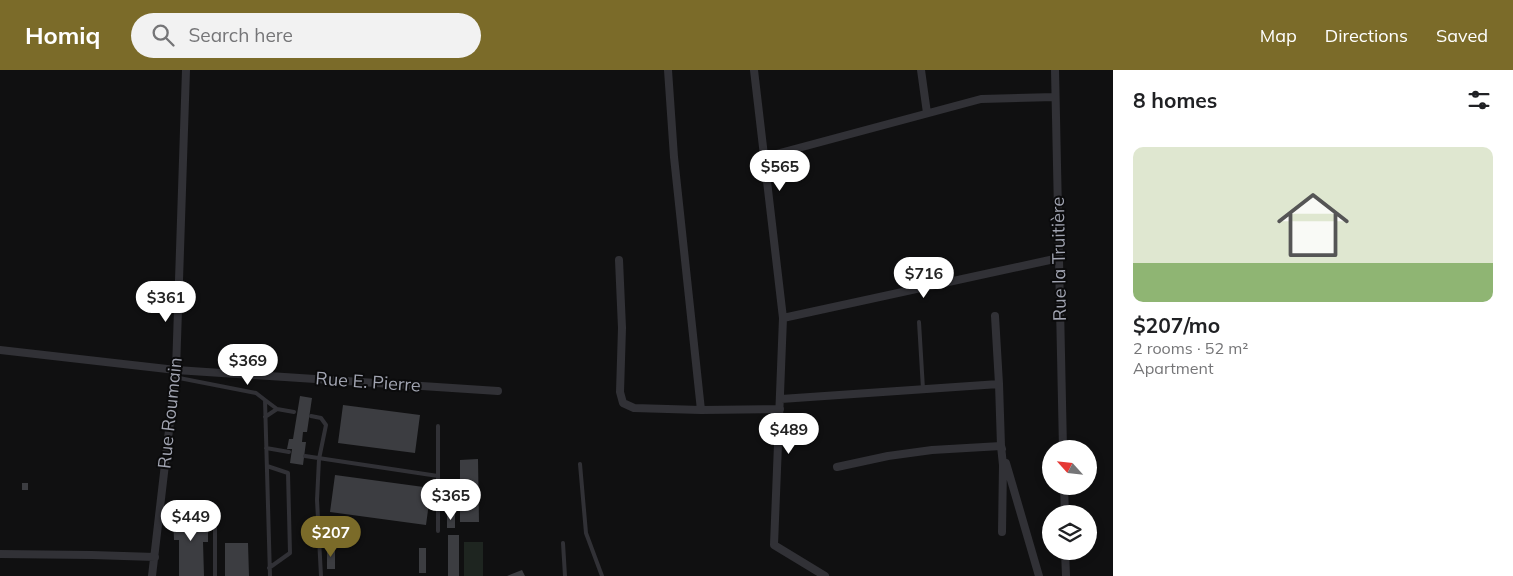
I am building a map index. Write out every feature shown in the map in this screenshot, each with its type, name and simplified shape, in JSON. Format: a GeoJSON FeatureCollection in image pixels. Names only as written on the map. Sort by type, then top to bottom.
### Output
{"type":"FeatureCollection","features":[{"type":"Feature","properties":{"kind":"street"},"geometry":{"type":"LineString","coordinates":[[668,70],[674,157],[701,410]]}},
{"type":"Feature","properties":{"kind":"street"},"geometry":{"type":"LineString","coordinates":[[754,70],[783,318],[774,545],[825,576]]}},
{"type":"Feature","properties":{"kind":"street"},"geometry":{"type":"LineString","coordinates":[[921,70],[927,113]]}},
{"type":"Feature","properties":{"kind":"street","name":"Rue la Truitière"},"geometry":{"type":"LineString","coordinates":[[1054,70],[1063,440]]}},
{"type":"Feature","properties":{"kind":"street","name":"Rue Roumain"},"geometry":{"type":"LineString","coordinates":[[152,576],[175,374],[184,71]]}},
{"type":"Feature","properties":{"kind":"street"},"geometry":{"type":"LineString","coordinates":[[765,157],[981,99],[1055,97]]}},
{"type":"Feature","properties":{"kind":"street"},"geometry":{"type":"LineString","coordinates":[[783,318],[1059,258]]}},
{"type":"Feature","properties":{"kind":"street"},"geometry":{"type":"LineString","coordinates":[[620,260],[622,328],[621,398],[623,403],[634,408],[701,410],[780,409]]}},
{"type":"Feature","properties":{"kind":"street"},"geometry":{"type":"LineString","coordinates":[[995,316],[1003,465],[1002,532]]}},
{"type":"Feature","properties":{"kind":"street","name":"Rue E. Pierre"},"geometry":{"type":"LineString","coordinates":[[0,350],[175,374],[498,391]]}},
{"type":"Feature","properties":{"kind":"street"},"geometry":{"type":"LineString","coordinates":[[780,399],[999,384]]}},
{"type":"Feature","properties":{"kind":"street"},"geometry":{"type":"LineString","coordinates":[[837,467],[888,456],[932,450],[1001,446]]}},
{"type":"Feature","properties":{"kind":"street"},"geometry":{"type":"LineString","coordinates":[[1001,446],[1039,576]]}},
{"type":"Feature","properties":{"kind":"street"},"geometry":{"type":"LineString","coordinates":[[0,554],[155,557]]}},
{"type":"Feature","properties":{"kind":"street"},"geometry":{"type":"LineString","coordinates":[[1065,560],[1066,576]]}},
{"type":"Feature","properties":{"kind":"lane"},"geometry":{"type":"LineString","coordinates":[[919,322],[923,389]]}},
{"type":"Feature","properties":{"kind":"lane"},"geometry":{"type":"LineString","coordinates":[[175,374],[256,393],[276,409],[294,412]]}},
{"type":"Feature","properties":{"kind":"lane"},"geometry":{"type":"LineString","coordinates":[[265,400],[270,576]]}},
{"type":"Feature","properties":{"kind":"lane"},"geometry":{"type":"LineString","coordinates":[[265,417],[276,409]]}},
{"type":"Feature","properties":{"kind":"lane"},"geometry":{"type":"LineString","coordinates":[[311,416],[320,418],[326,425],[319,459],[317,500],[321,576]]}},
{"type":"Feature","properties":{"kind":"lane"},"geometry":{"type":"LineString","coordinates":[[438,426],[438,531]]}},
{"type":"Feature","properties":{"kind":"lane"},"geometry":{"type":"LineString","coordinates":[[266,448],[289,452]]}},
{"type":"Feature","properties":{"kind":"lane"},"geometry":{"type":"LineString","coordinates":[[306,456],[438,476]]}},
{"type":"Feature","properties":{"kind":"lane"},"geometry":{"type":"LineString","coordinates":[[580,464],[586,533],[602,576]]}},
{"type":"Feature","properties":{"kind":"lane"},"geometry":{"type":"LineString","coordinates":[[267,466],[288,473],[290,553],[269,568]]}},
{"type":"Feature","properties":{"kind":"lane"},"geometry":{"type":"LineString","coordinates":[[160,509],[214,508],[215,576]]}},
{"type":"Feature","properties":{"kind":"lane"},"geometry":{"type":"LineString","coordinates":[[564,542],[565,576]]}},
{"type":"Feature","properties":{"kind":"shaded area"},"geometry":{"type":"Polygon","coordinates":[[[464,542],[483,542],[483,576],[464,576],[464,542]]]}},
{"type":"Feature","properties":{"kind":"building"},"geometry":{"type":"Polygon","coordinates":[[[300,396],[312,398],[307,432],[303,432],[302,442],[306,442],[303,465],[290,463],[292,449],[287,449],[289,439],[293,439],[300,396]]]}},
{"type":"Feature","properties":{"kind":"building"},"geometry":{"type":"Polygon","coordinates":[[[343,405],[420,415],[415,453],[338,443],[343,405]]]}},
{"type":"Feature","properties":{"kind":"building"},"geometry":{"type":"Polygon","coordinates":[[[478,459],[479,522],[460,522],[460,460],[478,459]]]}},
{"type":"Feature","properties":{"kind":"building"},"geometry":{"type":"Polygon","coordinates":[[[335,475],[431,488],[426,525],[330,512],[335,475]]]}},
{"type":"Feature","properties":{"kind":"building"},"geometry":{"type":"Polygon","coordinates":[[[22,483],[28,483],[28,490],[22,490],[22,483]]]}},
{"type":"Feature","properties":{"kind":"building"},"geometry":{"type":"Polygon","coordinates":[[[208,513],[208,542],[203,542],[204,576],[179,576],[179,540],[174,540],[173,514],[208,513]]]}},
{"type":"Feature","properties":{"kind":"building"},"geometry":{"type":"Polygon","coordinates":[[[447,514],[455,514],[455,528],[447,528],[447,514]]]}},
{"type":"Feature","properties":{"kind":"building"},"geometry":{"type":"Polygon","coordinates":[[[448,535],[459,535],[459,576],[448,576],[448,535]]]}},
{"type":"Feature","properties":{"kind":"building"},"geometry":{"type":"Polygon","coordinates":[[[225,543],[248,543],[249,576],[225,576],[225,543]]]}},
{"type":"Feature","properties":{"kind":"building"},"geometry":{"type":"Polygon","coordinates":[[[327,546],[335,546],[335,569],[327,569],[327,546]]]}},
{"type":"Feature","properties":{"kind":"building"},"geometry":{"type":"Polygon","coordinates":[[[419,548],[426,548],[426,573],[419,573],[419,548]]]}},
{"type":"Feature","properties":{"kind":"building"},"geometry":{"type":"Polygon","coordinates":[[[522,570],[525,576],[507,576],[522,570]]]}}]}
